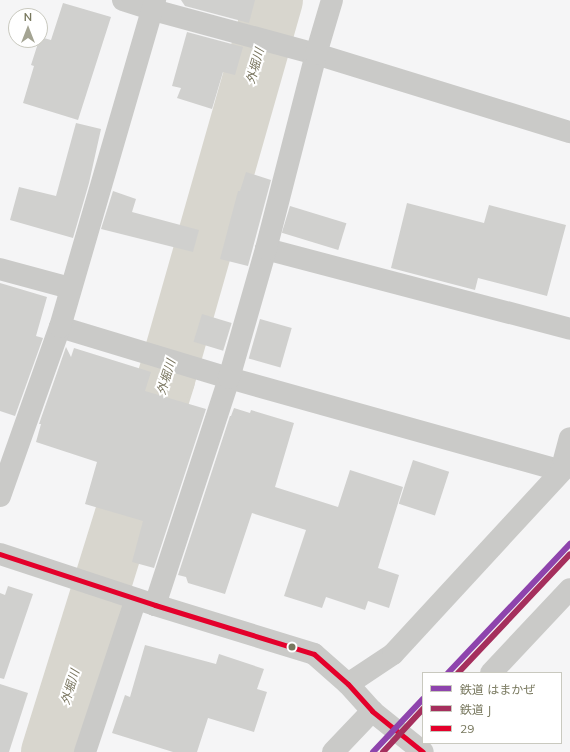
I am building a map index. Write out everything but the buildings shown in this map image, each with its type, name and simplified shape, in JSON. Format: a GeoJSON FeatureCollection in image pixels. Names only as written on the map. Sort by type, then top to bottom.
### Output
{"type":"FeatureCollection","features":[{"type":"Feature","properties":{"kind":"street"},"geometry":{"type":"LineString","coordinates":[[123,0],[154,5],[244,35],[316,54],[570,132]]}},
{"type":"Feature","properties":{"kind":"street"},"geometry":{"type":"LineString","coordinates":[[85,752],[146,602],[229,378],[266,249],[316,54],[332,0]]}},
{"type":"Feature","properties":{"kind":"street"},"geometry":{"type":"LineString","coordinates":[[0,496],[60,327],[70,288],[154,5]]}},
{"type":"Feature","properties":{"kind":"street"},"geometry":{"type":"LineString","coordinates":[[266,249],[570,329]]}},
{"type":"Feature","properties":{"kind":"street"},"geometry":{"type":"LineString","coordinates":[[0,269],[70,288]]}},
{"type":"Feature","properties":{"kind":"street"},"geometry":{"type":"LineString","coordinates":[[60,327],[147,352],[229,378],[565,467]]}},
{"type":"Feature","properties":{"kind":"street"},"geometry":{"type":"LineString","coordinates":[[348,684],[393,654],[565,467],[570,438]]}},
{"type":"Feature","properties":{"kind":"street"},"geometry":{"type":"LineString","coordinates":[[0,554],[146,602],[314,654],[348,684],[372,711],[421,749]]}},
{"type":"Feature","properties":{"kind":"street"},"geometry":{"type":"LineString","coordinates":[[492,672],[570,589]]}},
{"type":"Feature","properties":{"kind":"street"},"geometry":{"type":"LineString","coordinates":[[333,752],[372,711]]}},
{"type":"Feature","properties":{"kind":"waterway","name":"外堀川"},"geometry":{"type":"LineString","coordinates":[[50,752],[166,379],[274,0]]}},
{"type":"Feature","properties":{"kind":"rail line","name":"はまかぜ"},"geometry":{"type":"LineString","coordinates":[[449,672],[570,544]]}},
{"type":"Feature","properties":{"kind":"rail line","name":"J"},"geometry":{"type":"LineString","coordinates":[[459,672],[570,554]]}},
{"type":"Feature","properties":{"kind":"rail line","name":"はまかぜ"},"geometry":{"type":"LineString","coordinates":[[373,752],[422,700]]}},
{"type":"Feature","properties":{"kind":"rail line","name":"J"},"geometry":{"type":"LineString","coordinates":[[383,752],[422,710]]}},
{"type":"Feature","properties":{"kind":"transit line","name":"29"},"geometry":{"type":"LineString","coordinates":[[0,554],[155,605],[314,654],[348,684],[372,711],[423,752]]}}]}
